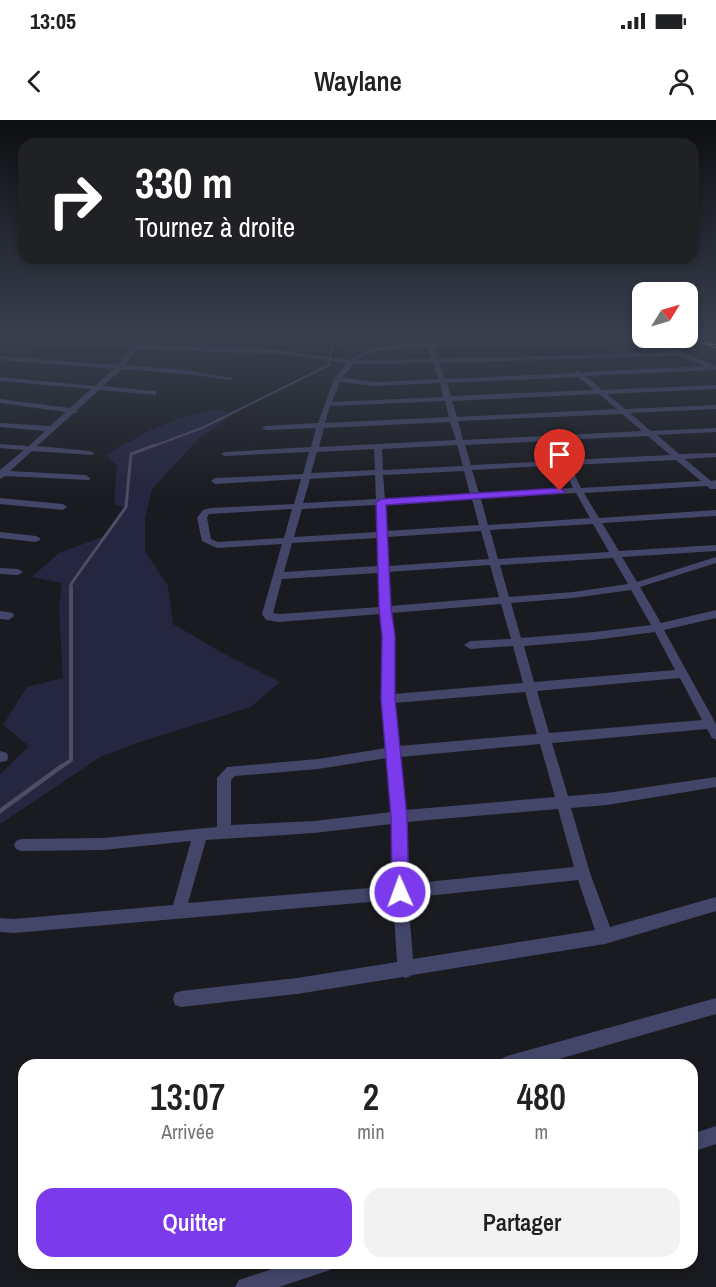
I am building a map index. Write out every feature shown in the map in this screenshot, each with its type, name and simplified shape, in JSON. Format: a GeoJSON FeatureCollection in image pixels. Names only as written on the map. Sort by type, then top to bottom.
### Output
{"type":"FeatureCollection","features":[{"type":"Feature","properties":{"kind":"street"},"geometry":{"type":"LineString","coordinates":[[1,474],[96,389]]}},
{"type":"Feature","properties":{"kind":"street"},"geometry":{"type":"LineString","coordinates":[[113,389],[153,393]]}},
{"type":"Feature","properties":{"kind":"street"},"geometry":{"type":"LineString","coordinates":[[333,389],[319,427],[267,614],[270,617],[573,595],[634,586],[716,560]]}},
{"type":"Feature","properties":{"kind":"street"},"geometry":{"type":"LineString","coordinates":[[445,389],[583,873],[605,936]]}},
{"type":"Feature","properties":{"kind":"street"},"geometry":{"type":"LineString","coordinates":[[596,389],[714,485]]}},
{"type":"Feature","properties":{"kind":"street"},"geometry":{"type":"LineString","coordinates":[[327,404],[666,389]]}},
{"type":"Feature","properties":{"kind":"street"},"geometry":{"type":"LineString","coordinates":[[676,389],[716,414]]}},
{"type":"Feature","properties":{"kind":"street"},"geometry":{"type":"LineString","coordinates":[[0,401],[74,411]]}},
{"type":"Feature","properties":{"kind":"street"},"geometry":{"type":"LineString","coordinates":[[266,428],[716,407]]}},
{"type":"Feature","properties":{"kind":"street"},"geometry":{"type":"LineString","coordinates":[[0,426],[52,429]]}},
{"type":"Feature","properties":{"kind":"street"},"geometry":{"type":"LineString","coordinates":[[225,454],[716,430]]}},
{"type":"Feature","properties":{"kind":"street"},"geometry":{"type":"LineString","coordinates":[[224,832],[224,778],[232,771],[318,764],[394,752],[713,730],[578,490],[552,438]]}},
{"type":"Feature","properties":{"kind":"street"},"geometry":{"type":"LineString","coordinates":[[0,446],[90,453]]}},
{"type":"Feature","properties":{"kind":"street"},"geometry":{"type":"LineString","coordinates":[[378,447],[388,636],[388,699],[399,817],[400,892],[406,970]]}},
{"type":"Feature","properties":{"kind":"street"},"geometry":{"type":"LineString","coordinates":[[215,481],[716,455]]}},
{"type":"Feature","properties":{"kind":"street"},"geometry":{"type":"LineString","coordinates":[[1,474],[86,478]]}},
{"type":"Feature","properties":{"kind":"street"},"geometry":{"type":"LineString","coordinates":[[714,485],[578,490],[211,511],[206,512],[202,518],[207,541],[211,544],[716,513]]}},
{"type":"Feature","properties":{"kind":"street"},"geometry":{"type":"LineString","coordinates":[[0,501],[63,507]]}},
{"type":"Feature","properties":{"kind":"street"},"geometry":{"type":"LineString","coordinates":[[0,535],[36,539]]}},
{"type":"Feature","properties":{"kind":"street"},"geometry":{"type":"LineString","coordinates":[[278,576],[716,548]]}},
{"type":"Feature","properties":{"kind":"street"},"geometry":{"type":"LineString","coordinates":[[0,571],[18,572]]}},
{"type":"Feature","properties":{"kind":"street"},"geometry":{"type":"LineString","coordinates":[[470,645],[657,628],[716,614]]}},
{"type":"Feature","properties":{"kind":"street"},"geometry":{"type":"LineString","coordinates":[[388,699],[683,674]]}},
{"type":"Feature","properties":{"kind":"street"},"geometry":{"type":"LineString","coordinates":[[21,845],[103,844],[224,832],[304,828],[399,817],[608,799],[716,782]]}},
{"type":"Feature","properties":{"kind":"street"},"geometry":{"type":"LineString","coordinates":[[178,912],[200,835]]}},
{"type":"Feature","properties":{"kind":"street"},"geometry":{"type":"LineString","coordinates":[[0,925],[14,926],[178,912],[583,873]]}},
{"type":"Feature","properties":{"kind":"street"},"geometry":{"type":"LineString","coordinates":[[181,999],[297,986],[406,970],[605,936],[716,904]]}},
{"type":"Feature","properties":{"kind":"street"},"geometry":{"type":"LineString","coordinates":[[528,1059],[716,1005]]}},
{"type":"Feature","properties":{"kind":"street"},"geometry":{"type":"LineString","coordinates":[[698,1141],[716,1135]]}},
{"type":"Feature","properties":{"kind":"street"},"geometry":{"type":"LineString","coordinates":[[246,1287],[304,1269]]}},
{"type":"Feature","properties":{"kind":"shaded area"},"geometry":{"type":"Polygon","coordinates":[[[218,409],[233,415],[200,437],[152,489],[145,518],[145,551],[168,586],[173,624],[280,682],[251,707],[100,757],[0,824],[0,774],[29,746],[3,725],[27,687],[63,678],[59,607],[62,583],[32,577],[59,553],[102,537],[126,508],[114,504],[117,466],[106,455],[160,426],[187,416],[218,409]]]}},
{"type":"Feature","properties":{"kind":"waterway"},"geometry":{"type":"LineString","coordinates":[[151,447],[202,428],[280,389]]}},
{"type":"Feature","properties":{"kind":"waterway"},"geometry":{"type":"LineString","coordinates":[[60,768],[71,760],[71,584],[126,507],[131,454],[155,445]]}},
{"type":"Feature","properties":{"kind":"waterway"},"geometry":{"type":"LineString","coordinates":[[0,811],[62,766]]}},
{"type":"Feature","properties":{"kind":"route"},"geometry":{"type":"LineString","coordinates":[[400,892],[399,817],[388,699],[389,662],[381,502],[560,491]]}}]}
